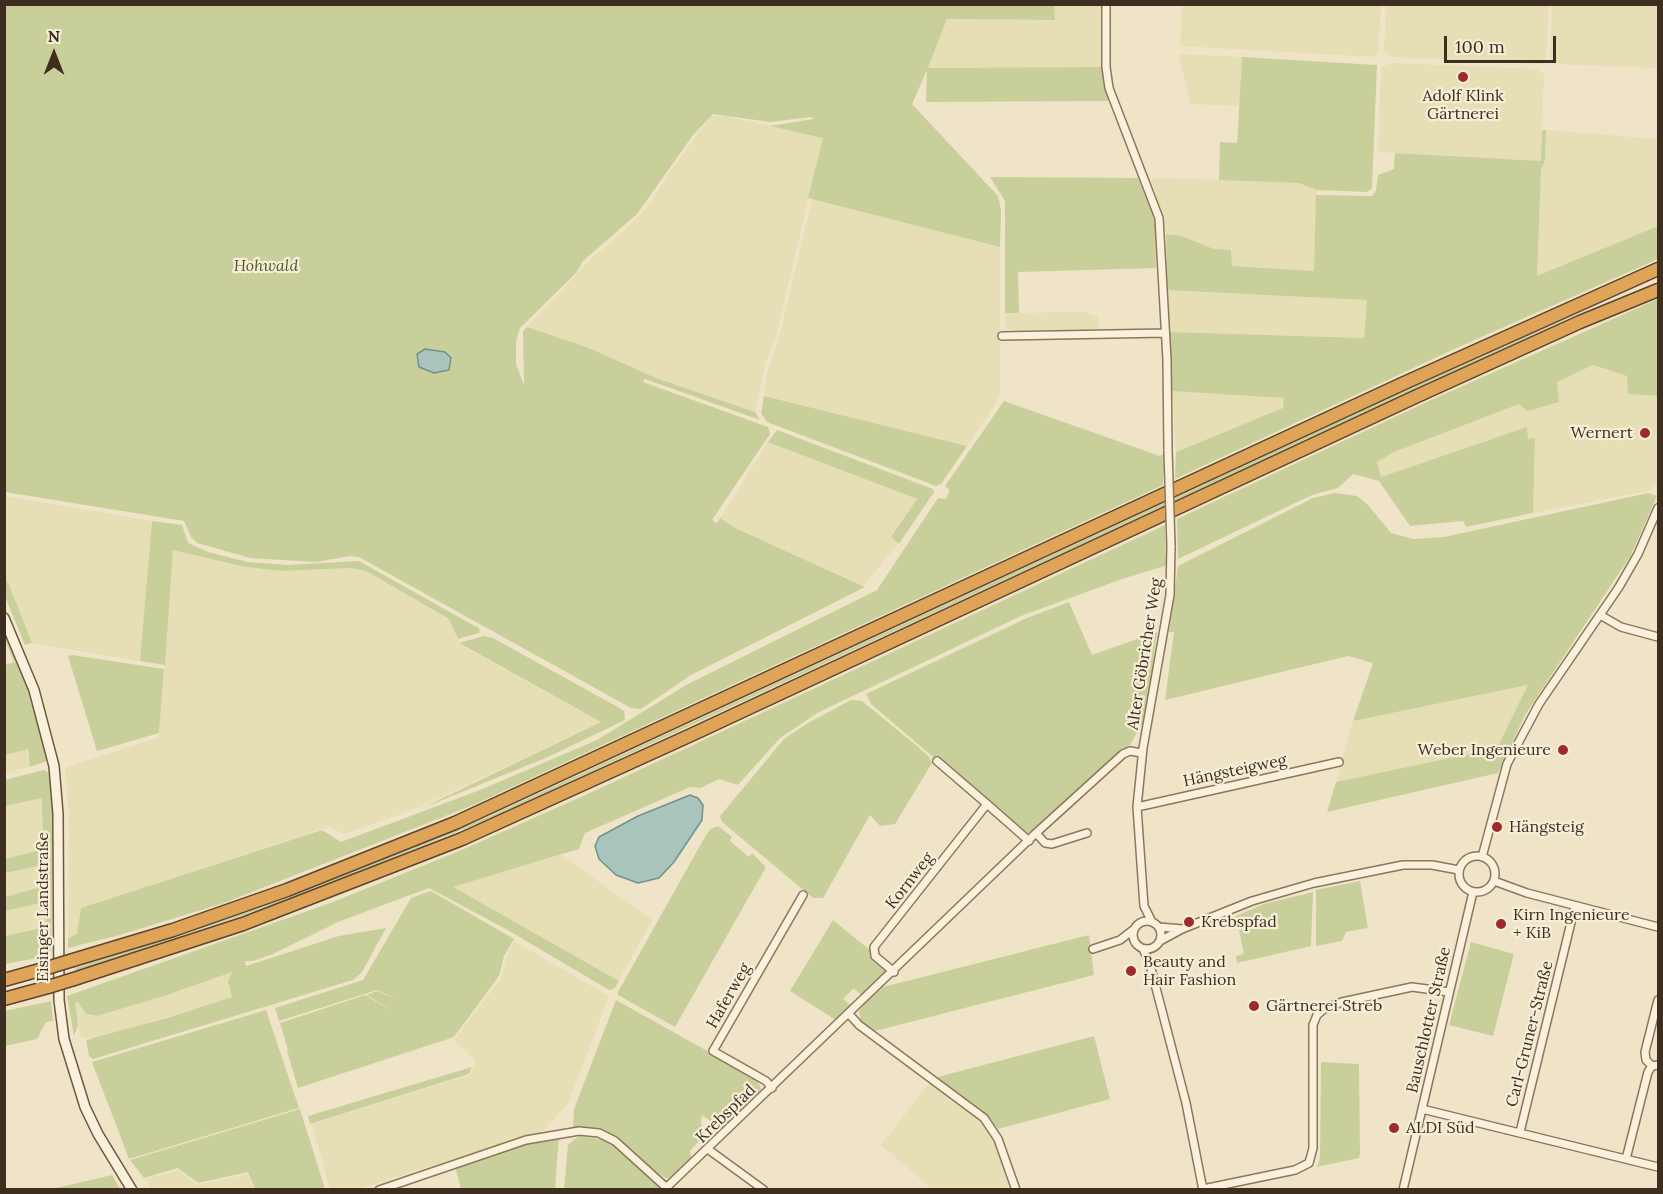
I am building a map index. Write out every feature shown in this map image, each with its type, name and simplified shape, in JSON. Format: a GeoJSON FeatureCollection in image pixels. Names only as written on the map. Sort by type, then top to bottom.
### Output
{"type":"FeatureCollection","features":[{"type":"Feature","properties":{"kind":"highway"},"geometry":{"type":"LineString","coordinates":[[4,980],[73,960],[287,890],[465,819],[1423,375],[1659,269]]}},
{"type":"Feature","properties":{"kind":"highway"},"geometry":{"type":"LineString","coordinates":[[4,999],[74,980],[276,912],[472,835],[1426,392],[1659,290]]}},
{"type":"Feature","properties":{"kind":"main road","name":"Eisinger Landstraße"},"geometry":{"type":"LineString","coordinates":[[4,618],[34,690],[54,766],[59,838],[58,1000],[64,1039],[72,1071],[88,1113],[132,1190]]}},
{"type":"Feature","properties":{"kind":"street","name":"Alter Göbricher Weg"},"geometry":{"type":"LineString","coordinates":[[1106,4],[1106,67],[1109,88],[1159,218],[1171,546],[1170,595],[1142,753],[1137,807],[1144,906],[1152,922]]}},
{"type":"Feature","properties":{"kind":"street"},"geometry":{"type":"LineString","coordinates":[[1002,336],[1164,333]]}},
{"type":"Feature","properties":{"kind":"street"},"geometry":{"type":"LineString","coordinates":[[1482,856],[1507,764],[1539,705],[1638,554],[1659,508]]}},
{"type":"Feature","properties":{"kind":"street"},"geometry":{"type":"LineString","coordinates":[[1600,615],[1620,627],[1659,637]]}},
{"type":"Feature","properties":{"kind":"street","name":"Krebspfad"},"geometry":{"type":"LineString","coordinates":[[668,1188],[850,1015],[1036,833],[1123,754],[1130,751],[1142,753]]}},
{"type":"Feature","properties":{"kind":"street"},"geometry":{"type":"LineString","coordinates":[[937,761],[1029,841]]}},
{"type":"Feature","properties":{"kind":"street","name":"Hängsteigweg"},"geometry":{"type":"LineString","coordinates":[[1137,807],[1339,762]]}},
{"type":"Feature","properties":{"kind":"street","name":"Kornweg"},"geometry":{"type":"LineString","coordinates":[[894,972],[875,956],[874,947],[987,804]]}},
{"type":"Feature","properties":{"kind":"street"},"geometry":{"type":"LineString","coordinates":[[1036,833],[1045,843],[1052,844],[1087,833]]}},
{"type":"Feature","properties":{"kind":"street"},"geometry":{"type":"LineString","coordinates":[[1482,856],[1493,866],[1494,881],[1485,891],[1473,892],[1462,884],[1459,870],[1467,859],[1482,856]]}},
{"type":"Feature","properties":{"kind":"street"},"geometry":{"type":"LineString","coordinates":[[1143,949],[1152,948],[1182,929],[1252,901],[1314,883],[1403,865],[1432,865],[1459,870]]}},
{"type":"Feature","properties":{"kind":"street"},"geometry":{"type":"LineString","coordinates":[[1494,881],[1575,906],[1659,927]]}},
{"type":"Feature","properties":{"kind":"street","name":"Bauschlotter Straße"},"geometry":{"type":"LineString","coordinates":[[1403,1190],[1473,892]]}},
{"type":"Feature","properties":{"kind":"street","name":"Haferweg"},"geometry":{"type":"LineString","coordinates":[[772,1088],[766,1081],[713,1051],[803,895]]}},
{"type":"Feature","properties":{"kind":"street","name":"Alter Göbricher Weg"},"geometry":{"type":"LineString","coordinates":[[1137,926],[1144,906]]}},
{"type":"Feature","properties":{"kind":"street","name":"Carl-Gruner-Straße"},"geometry":{"type":"LineString","coordinates":[[1520,1132],[1575,906]]}},
{"type":"Feature","properties":{"kind":"street"},"geometry":{"type":"LineString","coordinates":[[1093,949],[1120,940],[1137,926],[1152,922],[1159,927],[1182,929]]}},
{"type":"Feature","properties":{"kind":"street"},"geometry":{"type":"LineString","coordinates":[[1135,942],[1137,926]]}},
{"type":"Feature","properties":{"kind":"street"},"geometry":{"type":"LineString","coordinates":[[1159,927],[1160,941]]}},
{"type":"Feature","properties":{"kind":"street"},"geometry":{"type":"LineString","coordinates":[[1120,940],[1135,942],[1143,949],[1149,961],[1185,1102],[1203,1189],[1295,1170],[1309,1162],[1313,1148],[1313,1025],[1317,1015],[1324,1009],[1342,1002],[1412,987],[1449,992]]}},
{"type":"Feature","properties":{"kind":"street"},"geometry":{"type":"LineString","coordinates":[[1149,961],[1152,948]]}},
{"type":"Feature","properties":{"kind":"street"},"geometry":{"type":"LineString","coordinates":[[1626,1159],[1648,1072],[1655,1066],[1646,1060],[1645,1052],[1659,1000]]}},
{"type":"Feature","properties":{"kind":"street"},"geometry":{"type":"LineString","coordinates":[[850,1015],[868,1032],[984,1118],[998,1139],[1016,1190]]}},
{"type":"Feature","properties":{"kind":"street"},"geometry":{"type":"LineString","coordinates":[[1422,1108],[1659,1167]]}},
{"type":"Feature","properties":{"kind":"street"},"geometry":{"type":"LineString","coordinates":[[379,1190],[526,1140],[579,1131],[599,1133],[615,1141],[668,1188]]}},
{"type":"Feature","properties":{"kind":"street"},"geometry":{"type":"LineString","coordinates":[[709,1150],[764,1190]]}},
{"type":"Feature","properties":{"kind":"shaded area"},"geometry":{"type":"Polygon","coordinates":[[[1054,5],[1106,5],[1106,67],[928,68],[947,19],[1055,20],[1054,5]]]}},
{"type":"Feature","properties":{"kind":"shaded area"},"geometry":{"type":"Polygon","coordinates":[[[1182,5],[1381,5],[1378,52],[1373,57],[1180,46],[1182,5]]]}},
{"type":"Feature","properties":{"kind":"shaded area"},"geometry":{"type":"Polygon","coordinates":[[[1386,5],[1549,5],[1546,58],[1541,64],[1391,57],[1384,53],[1386,5]]]}},
{"type":"Feature","properties":{"kind":"shaded area"},"geometry":{"type":"Polygon","coordinates":[[[1552,5],[1658,5],[1658,68],[1553,64],[1550,60],[1552,5]]]}},
{"type":"Feature","properties":{"kind":"shaded area"},"geometry":{"type":"Polygon","coordinates":[[[1179,54],[1242,57],[1239,106],[1191,104],[1179,54]]]}},
{"type":"Feature","properties":{"kind":"shaded area"},"geometry":{"type":"Polygon","coordinates":[[[1392,63],[1535,69],[1544,74],[1541,161],[1378,152],[1381,67],[1392,63]]]}},
{"type":"Feature","properties":{"kind":"shaded area"},"geometry":{"type":"Polygon","coordinates":[[[720,115],[823,137],[776,338],[766,361],[755,412],[656,378],[589,348],[527,327],[592,258],[625,230],[653,200],[666,177],[711,116],[720,115]]]}},
{"type":"Feature","properties":{"kind":"shaded area"},"geometry":{"type":"Polygon","coordinates":[[[1546,130],[1658,139],[1658,226],[1537,277],[1541,170],[1545,160],[1546,130]]]}},
{"type":"Feature","properties":{"kind":"shaded area"},"geometry":{"type":"Polygon","coordinates":[[[1151,178],[1270,181],[1299,183],[1317,188],[1314,271],[1232,266],[1231,250],[1214,249],[1182,236],[1166,234],[1151,178]]]}},
{"type":"Feature","properties":{"kind":"shaded area"},"geometry":{"type":"Polygon","coordinates":[[[812,199],[1000,247],[1000,392],[996,403],[967,446],[764,396],[766,376],[778,341],[812,199]]]}},
{"type":"Feature","properties":{"kind":"shaded area"},"geometry":{"type":"Polygon","coordinates":[[[1167,290],[1367,299],[1364,338],[1170,332],[1167,290]]]}},
{"type":"Feature","properties":{"kind":"shaded area"},"geometry":{"type":"Polygon","coordinates":[[[1084,312],[1098,317],[1099,332],[1030,333],[1006,329],[1005,313],[1084,312]]]}},
{"type":"Feature","properties":{"kind":"shaded area"},"geometry":{"type":"Polygon","coordinates":[[[1593,365],[1628,376],[1628,394],[1658,396],[1658,482],[1648,491],[1533,513],[1535,439],[1528,439],[1527,427],[1381,477],[1377,462],[1394,452],[1519,403],[1558,402],[1557,382],[1593,365]]]}},
{"type":"Feature","properties":{"kind":"shaded area"},"geometry":{"type":"Polygon","coordinates":[[[1172,391],[1284,397],[1284,408],[1176,452],[1172,391]]]}},
{"type":"Feature","properties":{"kind":"shaded area"},"geometry":{"type":"Polygon","coordinates":[[[768,442],[917,499],[891,537],[898,543],[864,586],[735,528],[720,518],[768,442]]]}},
{"type":"Feature","properties":{"kind":"shaded area"},"geometry":{"type":"Polygon","coordinates":[[[5,496],[152,521],[140,661],[32,643],[5,576],[5,496]]]}},
{"type":"Feature","properties":{"kind":"shaded area"},"geometry":{"type":"Polygon","coordinates":[[[173,550],[245,567],[281,571],[350,568],[366,571],[450,620],[460,645],[601,722],[420,807],[345,834],[328,827],[82,908],[77,935],[68,938],[69,814],[65,768],[159,737],[173,550]]]}},
{"type":"Feature","properties":{"kind":"shaded area"},"geometry":{"type":"Polygon","coordinates":[[[1529,685],[1497,748],[1336,782],[1353,721],[1529,685]]]}},
{"type":"Feature","properties":{"kind":"shaded area"},"geometry":{"type":"Polygon","coordinates":[[[27,749],[30,767],[5,773],[5,755],[27,749]]]}},
{"type":"Feature","properties":{"kind":"shaded area"},"geometry":{"type":"Polygon","coordinates":[[[42,798],[43,850],[5,858],[4,806],[42,798]]]}},
{"type":"Feature","properties":{"kind":"shaded area"},"geometry":{"type":"Polygon","coordinates":[[[562,855],[652,920],[619,981],[452,887],[562,855]]]}},
{"type":"Feature","properties":{"kind":"shaded area"},"geometry":{"type":"Polygon","coordinates":[[[44,865],[44,886],[5,897],[5,873],[44,865]]]}},
{"type":"Feature","properties":{"kind":"shaded area"},"geometry":{"type":"Polygon","coordinates":[[[45,902],[46,927],[5,936],[4,911],[45,902]]]}},
{"type":"Feature","properties":{"kind":"shaded area"},"geometry":{"type":"Polygon","coordinates":[[[514,941],[609,996],[568,1104],[543,1131],[358,1189],[330,1189],[312,1124],[470,1075],[476,1061],[454,1040],[501,978],[506,958],[514,941]]]}},
{"type":"Feature","properties":{"kind":"shaded area"},"geometry":{"type":"Polygon","coordinates":[[[232,971],[228,981],[233,997],[98,1038],[81,1038],[74,1002],[78,1002],[90,1016],[97,1016],[185,989],[232,971]]]}},
{"type":"Feature","properties":{"kind":"shaded area"},"geometry":{"type":"Polygon","coordinates":[[[930,1082],[981,1119],[993,1135],[1014,1189],[932,1189],[881,1145],[930,1082]]]}},
{"type":"Feature","properties":{"kind":"shaded area"},"geometry":{"type":"Polygon","coordinates":[[[179,1170],[197,1185],[248,1174],[254,1189],[152,1189],[145,1179],[179,1170]]]}},
{"type":"Feature","properties":{"kind":"green space","name":"Hohwald"},"geometry":{"type":"Polygon","coordinates":[[[4,5],[1054,5],[1055,20],[947,19],[928,68],[1104,67],[1110,98],[1107,101],[926,102],[927,70],[912,104],[998,196],[1001,210],[1000,247],[808,198],[823,138],[770,126],[814,119],[811,117],[770,122],[713,114],[693,135],[637,214],[583,261],[576,273],[520,328],[516,341],[516,364],[524,385],[523,331],[527,327],[589,348],[656,378],[755,412],[760,420],[645,379],[643,382],[768,427],[770,434],[712,520],[717,523],[720,518],[735,528],[865,587],[691,675],[641,709],[631,708],[359,557],[350,556],[316,562],[250,558],[197,543],[191,537],[184,521],[5,492],[4,5]]]}},
{"type":"Feature","properties":{"kind":"green space"},"geometry":{"type":"Polygon","coordinates":[[[1242,57],[1377,65],[1372,188],[1367,192],[1317,190],[1299,183],[1219,180],[1220,142],[1237,143],[1242,57]]]}},
{"type":"Feature","properties":{"kind":"green space"},"geometry":{"type":"Polygon","coordinates":[[[1542,130],[1546,130],[1545,160],[1541,170],[1537,276],[1658,226],[1658,259],[1452,350],[1175,479],[1176,452],[1283,408],[1284,398],[1172,391],[1170,332],[1364,338],[1367,300],[1167,290],[1166,234],[1182,236],[1214,249],[1231,250],[1232,266],[1314,271],[1316,195],[1372,196],[1376,191],[1378,175],[1394,169],[1395,153],[1541,161],[1542,130]]]}},
{"type":"Feature","properties":{"kind":"green space"},"geometry":{"type":"Polygon","coordinates":[[[990,177],[1138,178],[1155,220],[1156,268],[1018,272],[1019,313],[1005,313],[1005,201],[990,177]]]}},
{"type":"Feature","properties":{"kind":"green space"},"geometry":{"type":"Polygon","coordinates":[[[1613,298],[491,818],[288,900],[76,971],[75,968],[288,898],[490,816],[1385,400],[1613,298]]]}},
{"type":"Feature","properties":{"kind":"green space"},"geometry":{"type":"Polygon","coordinates":[[[1658,299],[1658,396],[1628,394],[1627,376],[1593,365],[1557,382],[1559,402],[1527,411],[1519,404],[1394,452],[1377,462],[1381,477],[1527,427],[1528,439],[1535,438],[1533,513],[1466,527],[1463,521],[1410,526],[1379,481],[1353,474],[1338,488],[1312,495],[1178,559],[1177,519],[1429,401],[1658,299]]]}},
{"type":"Feature","properties":{"kind":"green space"},"geometry":{"type":"Polygon","coordinates":[[[764,396],[967,446],[941,484],[936,486],[767,422],[761,413],[764,396]]]}},
{"type":"Feature","properties":{"kind":"green space"},"geometry":{"type":"Polygon","coordinates":[[[1004,401],[1160,456],[1164,454],[1163,485],[471,806],[224,903],[120,935],[68,948],[68,938],[77,934],[81,908],[322,830],[341,842],[480,790],[597,740],[688,684],[877,590],[938,498],[946,499],[950,490],[945,486],[1004,401]]]}},
{"type":"Feature","properties":{"kind":"green space"},"geometry":{"type":"Polygon","coordinates":[[[777,430],[933,489],[934,492],[899,544],[891,537],[917,499],[768,442],[777,430]]]}},
{"type":"Feature","properties":{"kind":"green space"},"geometry":{"type":"Polygon","coordinates":[[[1335,493],[1357,496],[1368,505],[1391,533],[1414,539],[1444,537],[1648,493],[1657,496],[1631,555],[1525,715],[1498,773],[1327,812],[1336,782],[1497,748],[1528,685],[1353,721],[1373,663],[1348,656],[1165,700],[1174,632],[1169,632],[1178,566],[1313,498],[1335,493]]]}},
{"type":"Feature","properties":{"kind":"green space"},"geometry":{"type":"Polygon","coordinates":[[[152,521],[182,525],[188,543],[208,552],[248,562],[287,565],[359,561],[480,629],[479,633],[458,639],[449,619],[366,571],[350,568],[281,571],[245,567],[173,550],[165,665],[140,661],[152,521]]]}},
{"type":"Feature","properties":{"kind":"green space"},"geometry":{"type":"Polygon","coordinates":[[[1165,525],[1166,561],[1168,562],[1165,566],[1122,579],[1021,616],[819,712],[780,738],[738,785],[719,779],[701,788],[690,787],[585,833],[579,849],[453,887],[619,981],[614,989],[609,990],[506,929],[429,888],[338,922],[273,954],[253,961],[245,961],[246,966],[339,936],[386,928],[362,972],[353,980],[93,1059],[89,1056],[86,1040],[232,997],[228,981],[232,972],[97,1016],[86,1014],[78,1002],[75,1002],[78,1025],[74,1036],[67,996],[333,902],[464,849],[592,792],[1165,525]]]}},
{"type":"Feature","properties":{"kind":"green space"},"geometry":{"type":"Polygon","coordinates":[[[4,576],[32,643],[25,645],[5,596],[4,576]]]}},
{"type":"Feature","properties":{"kind":"green space"},"geometry":{"type":"Polygon","coordinates":[[[1069,602],[1092,655],[1157,632],[1148,703],[1142,724],[1130,745],[1027,837],[871,704],[866,694],[1027,618],[1069,602]]]}},
{"type":"Feature","properties":{"kind":"green space"},"geometry":{"type":"Polygon","coordinates":[[[4,627],[38,714],[50,760],[30,767],[28,749],[5,755],[5,665],[14,662],[5,639],[4,627]]]}},
{"type":"Feature","properties":{"kind":"green space"},"geometry":{"type":"Polygon","coordinates":[[[484,636],[493,638],[616,706],[624,711],[625,720],[548,757],[420,809],[601,722],[459,643],[484,636]]]}},
{"type":"Feature","properties":{"kind":"green space"},"geometry":{"type":"Polygon","coordinates":[[[68,656],[164,669],[159,733],[97,751],[68,656]]]}},
{"type":"Feature","properties":{"kind":"green space"},"geometry":{"type":"Polygon","coordinates":[[[851,700],[862,701],[917,746],[932,763],[895,824],[880,826],[870,815],[823,898],[813,898],[722,822],[720,816],[784,739],[851,700]]]}},
{"type":"Feature","properties":{"kind":"green space"},"geometry":{"type":"Polygon","coordinates":[[[44,770],[51,775],[54,791],[51,952],[38,958],[5,964],[5,936],[46,927],[45,902],[5,911],[5,897],[44,886],[43,865],[5,873],[5,859],[43,849],[42,798],[5,806],[4,780],[44,770]]]}},
{"type":"Feature","properties":{"kind":"green space"},"geometry":{"type":"Polygon","coordinates":[[[718,826],[732,837],[730,841],[749,857],[752,853],[766,867],[675,1027],[618,995],[618,992],[702,842],[710,829],[718,826]]]}},
{"type":"Feature","properties":{"kind":"green space"},"geometry":{"type":"Polygon","coordinates":[[[1360,881],[1368,928],[1346,932],[1342,941],[1316,946],[1316,890],[1360,881]]]}},
{"type":"Feature","properties":{"kind":"green space"},"geometry":{"type":"Polygon","coordinates":[[[431,891],[514,939],[504,956],[499,976],[454,1037],[298,1088],[287,1051],[292,1049],[288,1050],[280,1023],[365,995],[394,1012],[367,995],[377,991],[399,1000],[377,990],[279,1021],[275,1008],[363,980],[411,898],[431,891]]]}},
{"type":"Feature","properties":{"kind":"green space"},"geometry":{"type":"Polygon","coordinates":[[[1313,892],[1311,946],[1237,963],[1236,956],[1244,954],[1236,916],[1264,904],[1313,892]]]}},
{"type":"Feature","properties":{"kind":"green space"},"geometry":{"type":"Polygon","coordinates":[[[833,920],[871,951],[872,956],[886,969],[887,975],[863,997],[854,988],[843,999],[853,1007],[839,1022],[790,991],[833,920]]]}},
{"type":"Feature","properties":{"kind":"green space"},"geometry":{"type":"Polygon","coordinates":[[[1089,935],[1094,975],[871,1032],[861,1023],[859,1011],[883,987],[1089,935]]]}},
{"type":"Feature","properties":{"kind":"green space"},"geometry":{"type":"Polygon","coordinates":[[[1471,942],[1514,954],[1493,1036],[1449,1025],[1471,942]]]}},
{"type":"Feature","properties":{"kind":"green space"},"geometry":{"type":"Polygon","coordinates":[[[616,1000],[743,1071],[758,1082],[761,1089],[757,1097],[722,1129],[702,1115],[701,1123],[705,1134],[690,1151],[692,1160],[671,1178],[665,1178],[653,1170],[618,1137],[591,1129],[573,1128],[574,1109],[616,1000]]]}},
{"type":"Feature","properties":{"kind":"green space"},"geometry":{"type":"Polygon","coordinates":[[[51,1001],[53,1021],[46,1022],[37,1039],[5,1046],[5,1011],[51,1001]]]}},
{"type":"Feature","properties":{"kind":"green space"},"geometry":{"type":"Polygon","coordinates":[[[266,1010],[299,1108],[129,1159],[92,1062],[266,1010]]]}},
{"type":"Feature","properties":{"kind":"green space"},"geometry":{"type":"Polygon","coordinates":[[[1094,1036],[1110,1099],[998,1129],[990,1119],[934,1078],[1094,1036]]]}},
{"type":"Feature","properties":{"kind":"green space"},"geometry":{"type":"Polygon","coordinates":[[[1321,1062],[1359,1064],[1360,1154],[1359,1158],[1317,1167],[1320,1158],[1321,1062]]]}},
{"type":"Feature","properties":{"kind":"green space"},"geometry":{"type":"Polygon","coordinates":[[[472,1067],[469,1074],[310,1124],[308,1116],[472,1067]]]}},
{"type":"Feature","properties":{"kind":"green space"},"geometry":{"type":"Polygon","coordinates":[[[300,1109],[325,1189],[255,1189],[248,1172],[198,1183],[178,1168],[144,1178],[130,1160],[300,1109]]]}},
{"type":"Feature","properties":{"kind":"green space"},"geometry":{"type":"Polygon","coordinates":[[[579,1136],[611,1141],[664,1190],[564,1190],[568,1145],[579,1136]]]}},
{"type":"Feature","properties":{"kind":"green space"},"geometry":{"type":"Polygon","coordinates":[[[559,1137],[555,1189],[461,1189],[455,1166],[528,1142],[559,1137]]]}},
{"type":"Feature","properties":{"kind":"green space"},"geometry":{"type":"Polygon","coordinates":[[[112,1175],[120,1189],[52,1189],[112,1175]]]}},
{"type":"Feature","properties":{"kind":"water"},"geometry":{"type":"Polygon","coordinates":[[[425,349],[445,352],[451,358],[449,370],[434,373],[419,367],[417,354],[425,349]]]}},
{"type":"Feature","properties":{"kind":"water"},"geometry":{"type":"Polygon","coordinates":[[[690,795],[698,798],[703,805],[702,820],[674,862],[659,878],[638,883],[616,875],[599,859],[595,846],[599,837],[638,816],[690,795]]]}},
{"type":"Feature","properties":{"kind":"place","name":"Adolf Klink Gärtnerei"},"geometry":{"type":"Point","coordinates":[1463,77]}},
{"type":"Feature","properties":{"kind":"place","name":"Wernert"},"geometry":{"type":"Point","coordinates":[1645,433]}},
{"type":"Feature","properties":{"kind":"place","name":"Weber Ingenieure"},"geometry":{"type":"Point","coordinates":[1563,750]}},
{"type":"Feature","properties":{"kind":"place","name":"Hängsteig"},"geometry":{"type":"Point","coordinates":[1497,827]}},
{"type":"Feature","properties":{"kind":"place","name":"Krebspfad"},"geometry":{"type":"Point","coordinates":[1189,922]}},
{"type":"Feature","properties":{"kind":"place","name":"Kirn Ingenieure + KiB"},"geometry":{"type":"Point","coordinates":[1501,924]}},
{"type":"Feature","properties":{"kind":"place","name":"Beauty and Hair Fashion"},"geometry":{"type":"Point","coordinates":[1131,971]}},
{"type":"Feature","properties":{"kind":"place","name":"Gärtnerei Streb"},"geometry":{"type":"Point","coordinates":[1254,1006]}},
{"type":"Feature","properties":{"kind":"place","name":"ALDI Süd"},"geometry":{"type":"Point","coordinates":[1394,1128]}}]}
